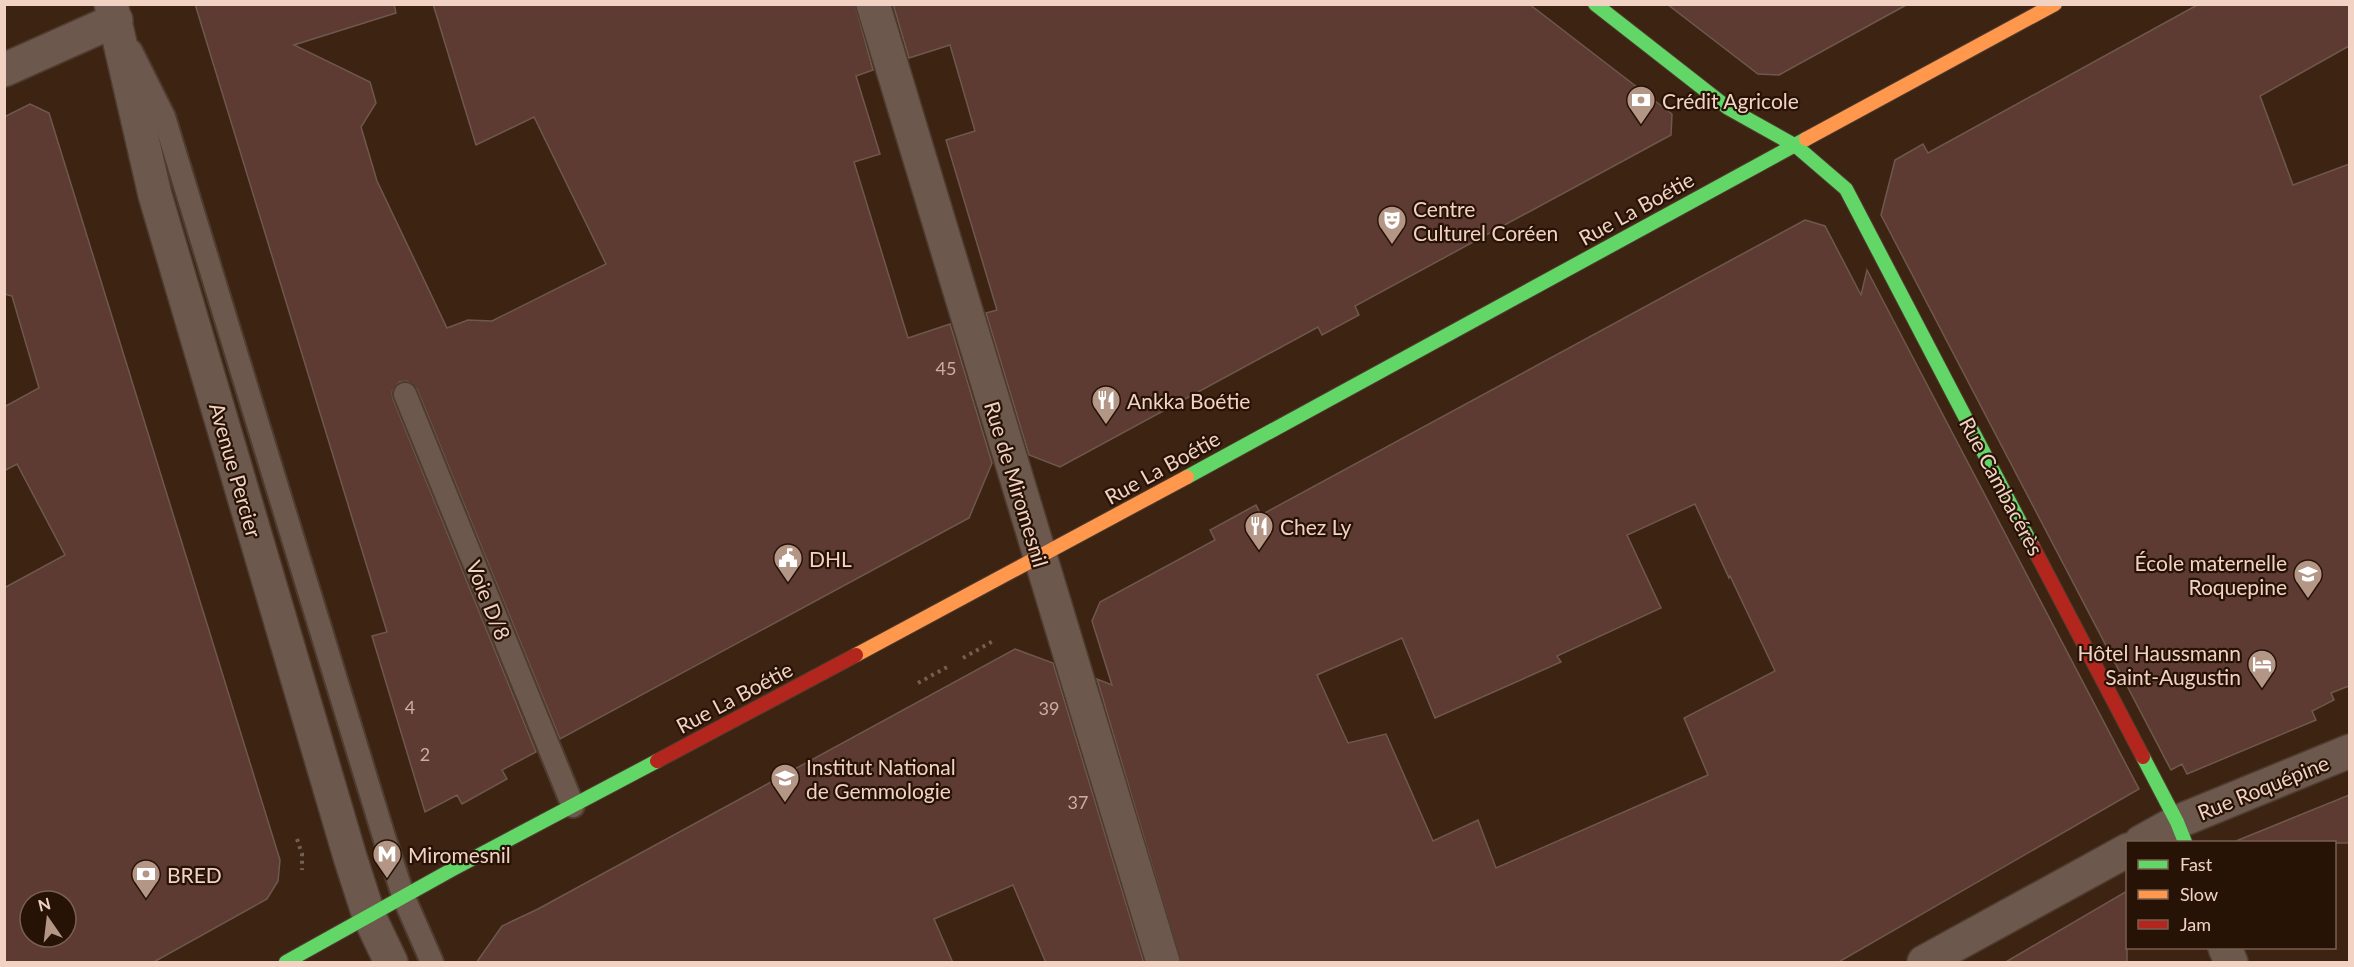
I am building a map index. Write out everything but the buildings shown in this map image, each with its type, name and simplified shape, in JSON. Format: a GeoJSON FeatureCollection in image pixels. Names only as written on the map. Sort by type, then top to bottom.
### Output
{"type":"FeatureCollection","features":[{"type":"Feature","properties":{"kind":"street","name":"Rue de Miromesnil"},"geometry":{"type":"LineString","coordinates":[[873,4],[1163,963]]}},
{"type":"Feature","properties":{"kind":"street","name":"Rue Cambacérès"},"geometry":{"type":"LineString","coordinates":[[1595,4],[1728,108],[1796,146],[1846,189],[2181,832]]}},
{"type":"Feature","properties":{"kind":"street","name":"Rue La Boétie"},"geometry":{"type":"LineString","coordinates":[[286,963],[404,897],[1039,557],[2055,4]]}},
{"type":"Feature","properties":{"kind":"street"},"geometry":{"type":"LineString","coordinates":[[4,70],[114,12]]}},
{"type":"Feature","properties":{"kind":"street","name":"Avenue Percier"},"geometry":{"type":"LineString","coordinates":[[114,12],[155,195],[369,916],[391,963]]}},
{"type":"Feature","properties":{"kind":"street","name":"Rue Roquépine"},"geometry":{"type":"LineString","coordinates":[[2148,841],[2181,832],[2349,751]]}},
{"type":"Feature","properties":{"kind":"street"},"geometry":{"type":"LineString","coordinates":[[1924,963],[2126,851]]}},
{"type":"Feature","properties":{"kind":"street"},"geometry":{"type":"LineString","coordinates":[[2225,949],[2231,963]]}},
{"type":"Feature","properties":{"kind":"lane","name":"Avenue Percier"},"geometry":{"type":"LineString","coordinates":[[114,12],[164,117],[404,897],[432,963]]}},
{"type":"Feature","properties":{"kind":"lane","name":"Voie D/8"},"geometry":{"type":"LineString","coordinates":[[405,394],[573,806]]}},
{"type":"Feature","properties":{"kind":"path"},"geometry":{"type":"LineString","coordinates":[[963,658],[995,640]]}},
{"type":"Feature","properties":{"kind":"path"},"geometry":{"type":"LineString","coordinates":[[918,683],[949,666]]}},
{"type":"Feature","properties":{"kind":"path"},"geometry":{"type":"LineString","coordinates":[[297,839],[302,854],[302,870]]}},
{"type":"Feature","properties":{"kind":"traffic: fast"},"geometry":{"type":"LineString","coordinates":[[1595,4],[1728,108],[1796,146],[1846,189],[2033,547]]}},
{"type":"Feature","properties":{"kind":"traffic: fast"},"geometry":{"type":"LineString","coordinates":[[1187,477],[1806,139]]}},
{"type":"Feature","properties":{"kind":"traffic: fast"},"geometry":{"type":"LineString","coordinates":[[2143,757],[2185,841]]}},
{"type":"Feature","properties":{"kind":"traffic: fast"},"geometry":{"type":"LineString","coordinates":[[286,962],[453,869],[657,761]]}},
{"type":"Feature","properties":{"kind":"traffic: slow"},"geometry":{"type":"LineString","coordinates":[[1806,139],[2055,4]]}},
{"type":"Feature","properties":{"kind":"traffic: slow"},"geometry":{"type":"LineString","coordinates":[[856,655],[1187,477]]}},
{"type":"Feature","properties":{"kind":"traffic: jam"},"geometry":{"type":"LineString","coordinates":[[2033,547],[2143,757]]}},
{"type":"Feature","properties":{"kind":"traffic: jam"},"geometry":{"type":"LineString","coordinates":[[657,761],[856,655]]}},
{"type":"Feature","properties":{"kind":"place","name":"Crédit Agricole"},"geometry":{"type":"Point","coordinates":[1641,126]}},
{"type":"Feature","properties":{"kind":"place","name":"Centre Culturel Coréen"},"geometry":{"type":"Point","coordinates":[1392,246]}},
{"type":"Feature","properties":{"kind":"place","name":"Ankka Boétie"},"geometry":{"type":"Point","coordinates":[1106,426]}},
{"type":"Feature","properties":{"kind":"place","name":"Chez Ly"},"geometry":{"type":"Point","coordinates":[1259,552]}},
{"type":"Feature","properties":{"kind":"place","name":"DHL"},"geometry":{"type":"Point","coordinates":[788,584]}},
{"type":"Feature","properties":{"kind":"place","name":"École maternelle Roquepine"},"geometry":{"type":"Point","coordinates":[2308,600]}},
{"type":"Feature","properties":{"kind":"place","name":"Hôtel Haussmann Saint-Augustin"},"geometry":{"type":"Point","coordinates":[2262,690]}},
{"type":"Feature","properties":{"kind":"place","name":"Institut National de Gemmologie"},"geometry":{"type":"Point","coordinates":[785,804]}},
{"type":"Feature","properties":{"kind":"place","name":"Miromesnil"},"geometry":{"type":"Point","coordinates":[387,880]}},
{"type":"Feature","properties":{"kind":"place","name":"BRED"},"geometry":{"type":"Point","coordinates":[146,900]}}]}
